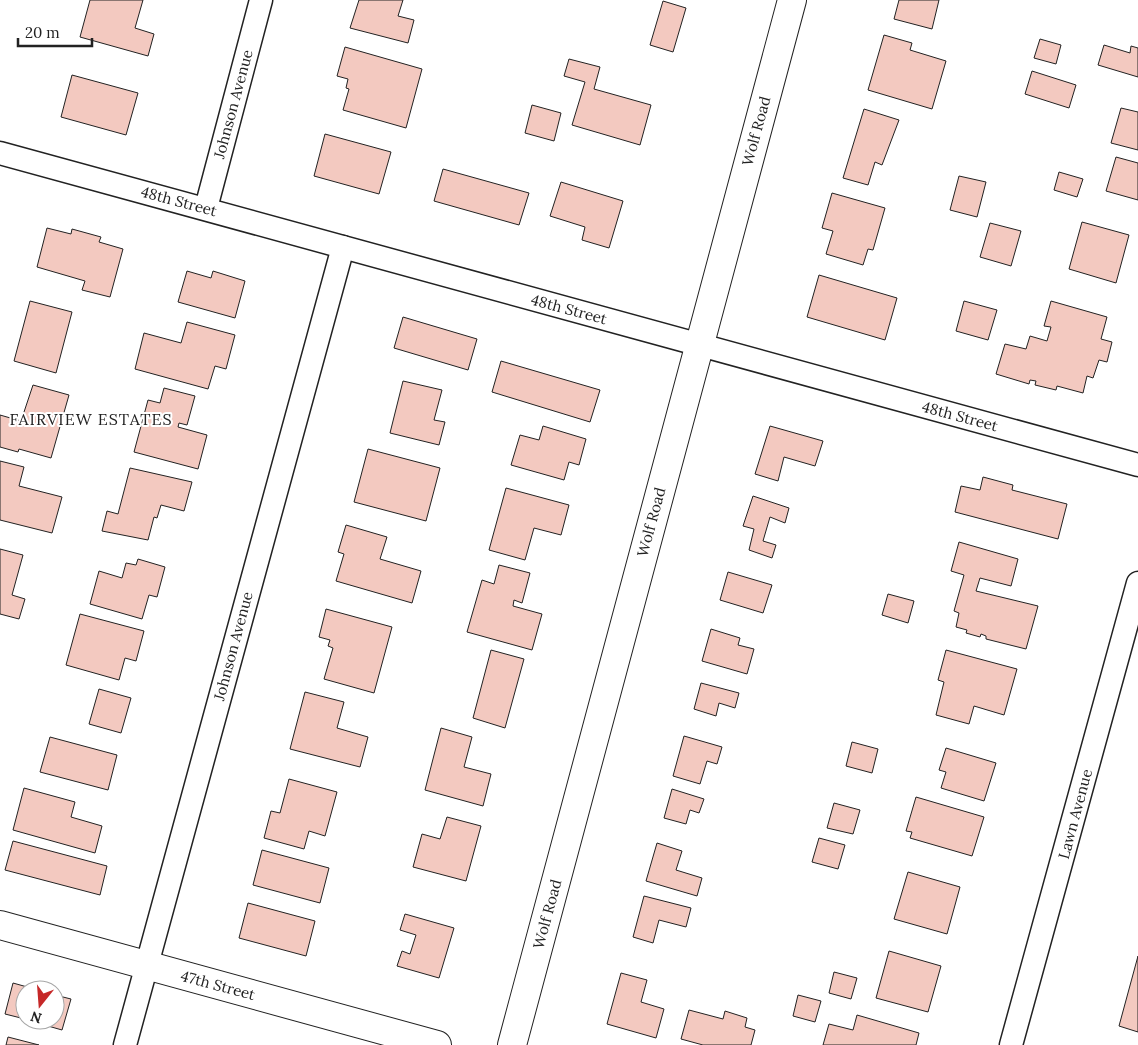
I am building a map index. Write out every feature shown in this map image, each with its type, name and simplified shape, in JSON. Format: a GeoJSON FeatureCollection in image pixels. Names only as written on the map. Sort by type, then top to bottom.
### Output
{"type":"FeatureCollection","features":[{"type":"Feature","properties":{"kind":"main road","name":"Wolf Road"},"geometry":{"type":"LineString","coordinates":[[512,1045],[792,0]]}},
{"type":"Feature","properties":{"kind":"main road","name":"47th Street"},"geometry":{"type":"LineString","coordinates":[[0,925],[437,1045]]}},
{"type":"Feature","properties":{"kind":"street","name":"Johnson Avenue"},"geometry":{"type":"LineString","coordinates":[[206,208],[261,0]]}},
{"type":"Feature","properties":{"kind":"street","name":"48th Street"},"geometry":{"type":"LineString","coordinates":[[0,153],[1138,465]]}},
{"type":"Feature","properties":{"kind":"street","name":"Johnson Avenue"},"geometry":{"type":"LineString","coordinates":[[124,1045],[343,247]]}},
{"type":"Feature","properties":{"kind":"street","name":"Lawn Avenue"},"geometry":{"type":"LineString","coordinates":[[1012,1045],[1138,583]]}},
{"type":"Feature","properties":{"kind":"building"},"geometry":{"type":"Polygon","coordinates":[[[90,0],[143,0],[135,28],[154,34],[148,56],[80,37],[90,0]]]}},
{"type":"Feature","properties":{"kind":"building"},"geometry":{"type":"Polygon","coordinates":[[[359,0],[403,0],[398,16],[414,20],[408,43],[350,28],[359,0]]]}},
{"type":"Feature","properties":{"kind":"building"},"geometry":{"type":"Polygon","coordinates":[[[899,0],[939,0],[932,29],[894,19],[899,0]]]}},
{"type":"Feature","properties":{"kind":"building"},"geometry":{"type":"Polygon","coordinates":[[[663,1],[686,8],[673,52],[650,45],[663,1]]]}},
{"type":"Feature","properties":{"kind":"building"},"geometry":{"type":"Polygon","coordinates":[[[884,35],[912,43],[910,50],[946,61],[932,109],[868,90],[884,35]]]}},
{"type":"Feature","properties":{"kind":"building"},"geometry":{"type":"Polygon","coordinates":[[[1040,39],[1061,45],[1056,64],[1034,58],[1040,39]]]}},
{"type":"Feature","properties":{"kind":"building"},"geometry":{"type":"Polygon","coordinates":[[[1104,45],[1130,53],[1131,46],[1138,48],[1138,77],[1098,65],[1104,45]]]}},
{"type":"Feature","properties":{"kind":"building"},"geometry":{"type":"Polygon","coordinates":[[[345,47],[422,69],[406,128],[343,110],[349,89],[346,88],[348,79],[337,76],[345,47]]]}},
{"type":"Feature","properties":{"kind":"building"},"geometry":{"type":"Polygon","coordinates":[[[569,59],[600,67],[594,89],[651,105],[640,145],[572,125],[585,82],[564,76],[569,59]]]}},
{"type":"Feature","properties":{"kind":"building"},"geometry":{"type":"Polygon","coordinates":[[[1032,71],[1076,85],[1069,108],[1025,94],[1032,71]]]}},
{"type":"Feature","properties":{"kind":"building"},"geometry":{"type":"Polygon","coordinates":[[[72,75],[138,93],[126,135],[61,117],[72,75]]]}},
{"type":"Feature","properties":{"kind":"building"},"geometry":{"type":"Polygon","coordinates":[[[532,105],[561,113],[554,141],[525,133],[532,105]]]}},
{"type":"Feature","properties":{"kind":"building"},"geometry":{"type":"Polygon","coordinates":[[[1121,108],[1138,112],[1138,150],[1111,143],[1121,108]]]}},
{"type":"Feature","properties":{"kind":"building"},"geometry":{"type":"Polygon","coordinates":[[[864,109],[899,120],[882,165],[875,162],[868,185],[843,178],[864,109]]]}},
{"type":"Feature","properties":{"kind":"building"},"geometry":{"type":"Polygon","coordinates":[[[325,134],[391,152],[379,194],[314,176],[325,134]]]}},
{"type":"Feature","properties":{"kind":"building"},"geometry":{"type":"Polygon","coordinates":[[[1116,157],[1138,163],[1138,200],[1106,191],[1116,157]]]}},
{"type":"Feature","properties":{"kind":"building"},"geometry":{"type":"Polygon","coordinates":[[[443,169],[529,193],[519,225],[434,201],[443,169]]]}},
{"type":"Feature","properties":{"kind":"building"},"geometry":{"type":"Polygon","coordinates":[[[1059,172],[1083,179],[1077,197],[1054,190],[1059,172]]]}},
{"type":"Feature","properties":{"kind":"building"},"geometry":{"type":"Polygon","coordinates":[[[959,176],[986,182],[977,217],[950,210],[959,176]]]}},
{"type":"Feature","properties":{"kind":"building"},"geometry":{"type":"Polygon","coordinates":[[[561,182],[623,201],[609,248],[582,240],[585,227],[550,216],[561,182]]]}},
{"type":"Feature","properties":{"kind":"building"},"geometry":{"type":"Polygon","coordinates":[[[832,193],[885,208],[873,250],[868,249],[863,265],[826,254],[833,231],[822,228],[832,193]]]}},
{"type":"Feature","properties":{"kind":"building"},"geometry":{"type":"Polygon","coordinates":[[[1082,222],[1129,235],[1116,283],[1069,269],[1082,222]]]}},
{"type":"Feature","properties":{"kind":"building"},"geometry":{"type":"Polygon","coordinates":[[[990,223],[1021,231],[1011,266],[980,257],[990,223]]]}},
{"type":"Feature","properties":{"kind":"building"},"geometry":{"type":"Polygon","coordinates":[[[47,228],[71,234],[72,229],[101,237],[99,242],[123,249],[110,297],[82,290],[85,281],[37,267],[47,228]]]}},
{"type":"Feature","properties":{"kind":"building"},"geometry":{"type":"Polygon","coordinates":[[[187,271],[211,278],[213,271],[245,281],[235,318],[178,302],[187,271]]]}},
{"type":"Feature","properties":{"kind":"building"},"geometry":{"type":"Polygon","coordinates":[[[819,275],[897,298],[885,340],[807,317],[819,275]]]}},
{"type":"Feature","properties":{"kind":"building"},"geometry":{"type":"Polygon","coordinates":[[[30,301],[72,312],[56,373],[14,361],[30,301]]]}},
{"type":"Feature","properties":{"kind":"building"},"geometry":{"type":"Polygon","coordinates":[[[964,301],[997,310],[988,340],[956,331],[964,301]]]}},
{"type":"Feature","properties":{"kind":"building"},"geometry":{"type":"Polygon","coordinates":[[[1051,301],[1107,317],[1101,339],[1112,342],[1107,362],[1099,360],[1093,378],[1087,376],[1083,393],[1057,386],[1056,390],[1035,385],[1036,381],[1030,380],[1029,384],[996,374],[1005,344],[1026,349],[1030,336],[1047,341],[1051,327],[1044,326],[1051,301]]]}},
{"type":"Feature","properties":{"kind":"building"},"geometry":{"type":"Polygon","coordinates":[[[403,317],[477,339],[468,370],[394,348],[403,317]]]}},
{"type":"Feature","properties":{"kind":"building"},"geometry":{"type":"Polygon","coordinates":[[[187,322],[235,335],[226,369],[215,366],[208,389],[135,369],[144,333],[181,343],[187,322]]]}},
{"type":"Feature","properties":{"kind":"building"},"geometry":{"type":"Polygon","coordinates":[[[501,361],[600,390],[590,422],[492,392],[501,361]]]}},
{"type":"Feature","properties":{"kind":"building"},"geometry":{"type":"Polygon","coordinates":[[[403,381],[442,390],[434,420],[445,422],[439,445],[390,433],[403,381]]]}},
{"type":"Feature","properties":{"kind":"building"},"geometry":{"type":"Polygon","coordinates":[[[33,385],[69,395],[51,458],[19,449],[18,452],[0,447],[0,415],[21,421],[33,385]]]}},
{"type":"Feature","properties":{"kind":"building"},"geometry":{"type":"Polygon","coordinates":[[[164,388],[195,396],[187,425],[179,423],[178,427],[207,435],[198,469],[134,452],[148,400],[160,403],[164,388]]]}},
{"type":"Feature","properties":{"kind":"building"},"geometry":{"type":"Polygon","coordinates":[[[543,426],[586,439],[579,465],[569,462],[564,480],[511,465],[520,435],[539,440],[543,426]]]}},
{"type":"Feature","properties":{"kind":"building"},"geometry":{"type":"Polygon","coordinates":[[[770,426],[823,441],[815,466],[784,457],[778,481],[755,474],[770,426]]]}},
{"type":"Feature","properties":{"kind":"building"},"geometry":{"type":"Polygon","coordinates":[[[368,449],[440,468],[426,521],[354,502],[368,449]]]}},
{"type":"Feature","properties":{"kind":"building"},"geometry":{"type":"Polygon","coordinates":[[[0,461],[24,467],[19,486],[62,497],[52,533],[0,520],[0,461]]]}},
{"type":"Feature","properties":{"kind":"building"},"geometry":{"type":"Polygon","coordinates":[[[130,468],[192,482],[184,511],[161,505],[157,518],[154,517],[148,540],[102,531],[107,511],[118,514],[130,468]]]}},
{"type":"Feature","properties":{"kind":"building"},"geometry":{"type":"Polygon","coordinates":[[[983,477],[1013,485],[1012,490],[1067,504],[1058,539],[955,512],[961,486],[980,490],[983,477]]]}},
{"type":"Feature","properties":{"kind":"building"},"geometry":{"type":"Polygon","coordinates":[[[506,488],[569,505],[561,535],[534,528],[525,560],[489,550],[506,488]]]}},
{"type":"Feature","properties":{"kind":"building"},"geometry":{"type":"Polygon","coordinates":[[[753,496],[789,508],[785,523],[770,517],[763,541],[776,545],[772,558],[749,550],[754,529],[743,526],[753,496]]]}},
{"type":"Feature","properties":{"kind":"building"},"geometry":{"type":"Polygon","coordinates":[[[346,525],[387,537],[380,559],[421,571],[412,603],[336,581],[344,554],[338,552],[346,525]]]}},
{"type":"Feature","properties":{"kind":"building"},"geometry":{"type":"Polygon","coordinates":[[[959,542],[1018,559],[1011,586],[980,578],[976,591],[1038,606],[1026,649],[986,639],[986,636],[981,634],[980,637],[966,633],[967,630],[956,627],[959,613],[954,611],[964,575],[951,571],[959,542]]]}},
{"type":"Feature","properties":{"kind":"building"},"geometry":{"type":"Polygon","coordinates":[[[0,549],[23,555],[12,595],[25,599],[19,619],[0,614],[0,549]]]}},
{"type":"Feature","properties":{"kind":"building"},"geometry":{"type":"Polygon","coordinates":[[[138,559],[165,567],[157,597],[149,595],[142,619],[90,604],[99,571],[122,578],[126,563],[136,565],[138,559]]]}},
{"type":"Feature","properties":{"kind":"building"},"geometry":{"type":"Polygon","coordinates":[[[499,565],[530,573],[522,603],[514,600],[513,606],[542,614],[532,650],[467,632],[482,580],[494,584],[499,565]]]}},
{"type":"Feature","properties":{"kind":"building"},"geometry":{"type":"Polygon","coordinates":[[[728,572],[772,585],[763,613],[720,600],[728,572]]]}},
{"type":"Feature","properties":{"kind":"building"},"geometry":{"type":"Polygon","coordinates":[[[888,594],[914,601],[908,623],[882,615],[888,594]]]}},
{"type":"Feature","properties":{"kind":"building"},"geometry":{"type":"Polygon","coordinates":[[[326,609],[392,627],[374,693],[324,679],[333,648],[328,646],[330,640],[319,637],[326,609]]]}},
{"type":"Feature","properties":{"kind":"building"},"geometry":{"type":"Polygon","coordinates":[[[80,614],[144,631],[136,661],[125,658],[119,680],[66,665],[80,614]]]}},
{"type":"Feature","properties":{"kind":"building"},"geometry":{"type":"Polygon","coordinates":[[[711,629],[740,638],[738,645],[754,649],[747,674],[702,661],[711,629]]]}},
{"type":"Feature","properties":{"kind":"building"},"geometry":{"type":"Polygon","coordinates":[[[491,650],[524,659],[505,728],[473,718],[491,650]]]}},
{"type":"Feature","properties":{"kind":"building"},"geometry":{"type":"Polygon","coordinates":[[[946,650],[1017,669],[1004,715],[974,706],[969,724],[936,715],[944,682],[938,680],[946,650]]]}},
{"type":"Feature","properties":{"kind":"building"},"geometry":{"type":"Polygon","coordinates":[[[701,683],[739,693],[735,708],[719,703],[716,716],[694,709],[701,683]]]}},
{"type":"Feature","properties":{"kind":"building"},"geometry":{"type":"Polygon","coordinates":[[[99,689],[131,698],[121,733],[89,724],[99,689]]]}},
{"type":"Feature","properties":{"kind":"building"},"geometry":{"type":"Polygon","coordinates":[[[305,692],[344,702],[337,728],[368,737],[360,767],[290,749],[305,692]]]}},
{"type":"Feature","properties":{"kind":"building"},"geometry":{"type":"Polygon","coordinates":[[[441,728],[472,737],[464,767],[491,774],[483,806],[425,790],[441,728]]]}},
{"type":"Feature","properties":{"kind":"building"},"geometry":{"type":"Polygon","coordinates":[[[684,736],[722,747],[717,764],[707,761],[700,784],[673,776],[684,736]]]}},
{"type":"Feature","properties":{"kind":"building"},"geometry":{"type":"Polygon","coordinates":[[[50,737],[117,755],[108,790],[40,772],[50,737]]]}},
{"type":"Feature","properties":{"kind":"building"},"geometry":{"type":"Polygon","coordinates":[[[852,742],[878,749],[872,773],[846,766],[852,742]]]}},
{"type":"Feature","properties":{"kind":"building"},"geometry":{"type":"Polygon","coordinates":[[[946,748],[996,763],[984,801],[941,788],[946,772],[939,770],[946,748]]]}},
{"type":"Feature","properties":{"kind":"building"},"geometry":{"type":"Polygon","coordinates":[[[289,779],[337,792],[325,836],[309,831],[304,849],[264,838],[271,811],[280,813],[289,779]]]}},
{"type":"Feature","properties":{"kind":"building"},"geometry":{"type":"Polygon","coordinates":[[[24,788],[75,802],[71,817],[102,826],[95,853],[13,830],[24,788]]]}},
{"type":"Feature","properties":{"kind":"building"},"geometry":{"type":"Polygon","coordinates":[[[672,789],[704,799],[699,813],[690,810],[686,824],[664,818],[672,789]]]}},
{"type":"Feature","properties":{"kind":"building"},"geometry":{"type":"Polygon","coordinates":[[[916,797],[984,817],[972,856],[910,838],[912,832],[906,831],[916,797]]]}},
{"type":"Feature","properties":{"kind":"building"},"geometry":{"type":"Polygon","coordinates":[[[834,803],[860,810],[853,834],[827,828],[834,803]]]}},
{"type":"Feature","properties":{"kind":"building"},"geometry":{"type":"Polygon","coordinates":[[[447,817],[481,826],[466,881],[413,867],[422,834],[440,839],[447,817]]]}},
{"type":"Feature","properties":{"kind":"building"},"geometry":{"type":"Polygon","coordinates":[[[819,838],[845,845],[838,869],[812,862],[819,838]]]}},
{"type":"Feature","properties":{"kind":"building"},"geometry":{"type":"Polygon","coordinates":[[[13,841],[107,866],[100,895],[5,870],[13,841]]]}},
{"type":"Feature","properties":{"kind":"building"},"geometry":{"type":"Polygon","coordinates":[[[657,843],[682,851],[676,870],[702,878],[697,896],[646,881],[657,843]]]}},
{"type":"Feature","properties":{"kind":"building"},"geometry":{"type":"Polygon","coordinates":[[[262,850],[329,868],[320,903],[253,885],[262,850]]]}},
{"type":"Feature","properties":{"kind":"building"},"geometry":{"type":"Polygon","coordinates":[[[908,872],[960,887],[947,934],[894,919],[908,872]]]}},
{"type":"Feature","properties":{"kind":"building"},"geometry":{"type":"Polygon","coordinates":[[[644,896],[691,908],[686,927],[659,920],[653,943],[633,937],[644,896]]]}},
{"type":"Feature","properties":{"kind":"building"},"geometry":{"type":"Polygon","coordinates":[[[248,903],[315,921],[306,956],[239,938],[248,903]]]}},
{"type":"Feature","properties":{"kind":"building"},"geometry":{"type":"Polygon","coordinates":[[[405,914],[454,928],[439,978],[397,966],[402,951],[410,954],[416,935],[400,930],[405,914]]]}},
{"type":"Feature","properties":{"kind":"building"},"geometry":{"type":"Polygon","coordinates":[[[889,951],[941,966],[928,1012],[876,998],[889,951]]]}},
{"type":"Feature","properties":{"kind":"building"},"geometry":{"type":"Polygon","coordinates":[[[1138,956],[1138,1032],[1119,1026],[1138,956]]]}},
{"type":"Feature","properties":{"kind":"building"},"geometry":{"type":"Polygon","coordinates":[[[834,972],[857,978],[851,999],[829,993],[834,972]]]}},
{"type":"Feature","properties":{"kind":"building"},"geometry":{"type":"Polygon","coordinates":[[[621,973],[647,980],[641,1002],[664,1009],[656,1038],[607,1024],[621,973]]]}},
{"type":"Feature","properties":{"kind":"building"},"geometry":{"type":"Polygon","coordinates":[[[13,983],[15,984],[15,1016],[5,1014],[13,983]]]}},
{"type":"Feature","properties":{"kind":"building"},"geometry":{"type":"Polygon","coordinates":[[[798,995],[821,1001],[815,1022],[793,1016],[798,995]]]}},
{"type":"Feature","properties":{"kind":"building"},"geometry":{"type":"Polygon","coordinates":[[[65,998],[71,999],[65,1020],[65,998]]]}},
{"type":"Feature","properties":{"kind":"building"},"geometry":{"type":"Polygon","coordinates":[[[689,1010],[723,1019],[725,1011],[747,1018],[745,1027],[755,1030],[751,1045],[703,1045],[681,1039],[689,1010]]]}},
{"type":"Feature","properties":{"kind":"building"},"geometry":{"type":"Polygon","coordinates":[[[857,1015],[919,1033],[916,1045],[823,1045],[829,1024],[853,1030],[857,1015]]]}},
{"type":"Feature","properties":{"kind":"building"},"geometry":{"type":"Polygon","coordinates":[[[8,1037],[39,1045],[6,1045],[8,1037]]]}},
{"type":"Feature","properties":{"kind":"district","name":"FAIRVIEW ESTATES"},"geometry":{"type":"Point","coordinates":[91,419]}}]}
